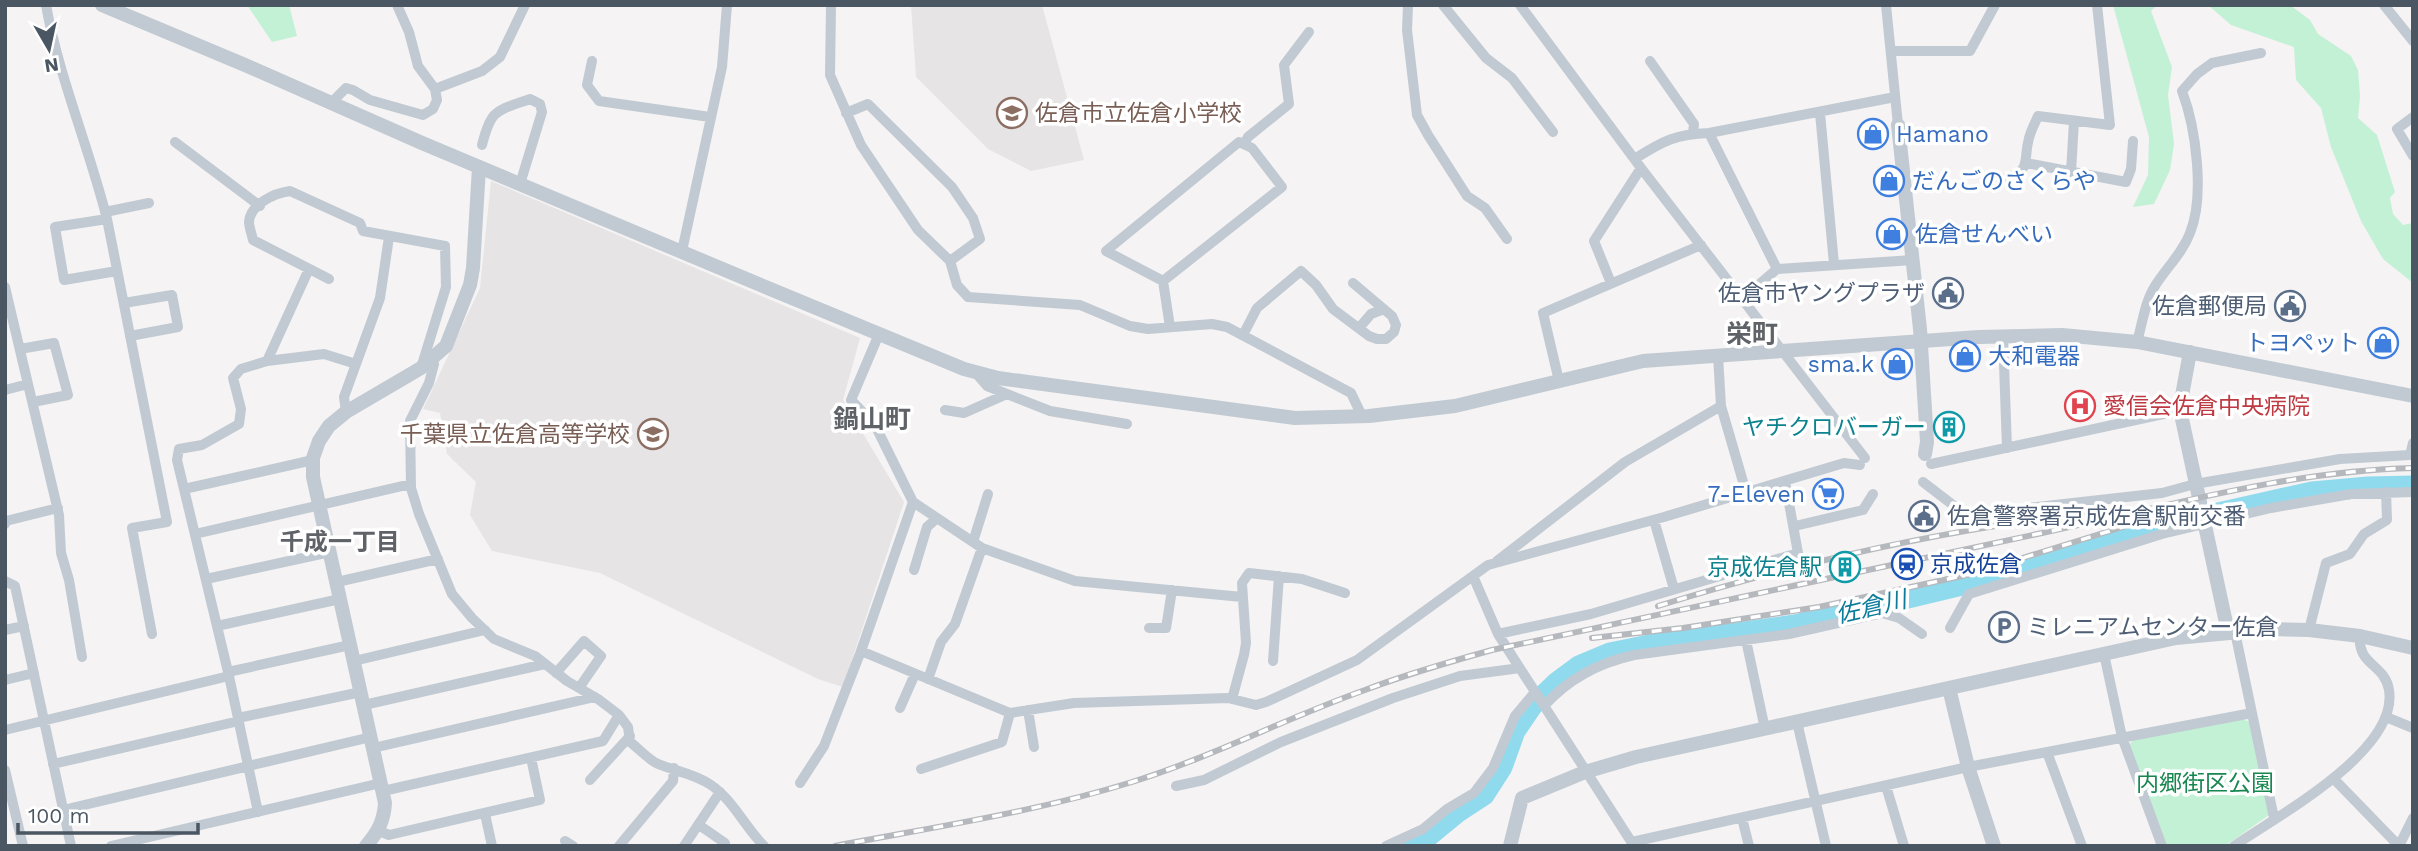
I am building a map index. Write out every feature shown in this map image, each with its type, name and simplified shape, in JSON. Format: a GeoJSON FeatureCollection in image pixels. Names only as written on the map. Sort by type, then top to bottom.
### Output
{"type":"FeatureCollection","features":[{"type":"Feature","properties":{"kind":"street"},"geometry":{"type":"LineString","coordinates":[[47,5],[65,86],[78,118],[106,215],[167,522],[132,528],[152,634]]}},
{"type":"Feature","properties":{"kind":"street"},"geometry":{"type":"LineString","coordinates":[[102,5],[479,167],[879,334],[974,372],[998,378],[1295,418],[1362,416],[1455,406],[1643,361],[1921,341],[2062,335],[2137,342],[2413,396]]}},
{"type":"Feature","properties":{"kind":"street"},"geometry":{"type":"LineString","coordinates":[[331,103],[346,88],[353,89],[370,100],[423,115],[433,108],[436,100],[435,89],[418,66],[409,32],[397,5]]}},
{"type":"Feature","properties":{"kind":"street"},"geometry":{"type":"LineString","coordinates":[[435,89],[482,71],[500,57],[525,5]]}},
{"type":"Feature","properties":{"kind":"street"},"geometry":{"type":"LineString","coordinates":[[682,251],[722,67],[727,5]]}},
{"type":"Feature","properties":{"kind":"street"},"geometry":{"type":"LineString","coordinates":[[831,5],[830,75],[861,145],[918,230],[950,261],[957,285],[968,297],[1080,305],[1130,326],[1148,329],[1212,324],[1227,327],[1351,393],[1362,416]]}},
{"type":"Feature","properties":{"kind":"street"},"geometry":{"type":"LineString","coordinates":[[1408,5],[1407,30],[1418,115],[1467,196],[1485,208],[1507,239]]}},
{"type":"Feature","properties":{"kind":"street"},"geometry":{"type":"LineString","coordinates":[[1443,5],[1486,58],[1512,78],[1553,132]]}},
{"type":"Feature","properties":{"kind":"street"},"geometry":{"type":"LineString","coordinates":[[1493,564],[1654,520],[1844,463],[1862,462],[1783,351],[1520,5]]}},
{"type":"Feature","properties":{"kind":"street"},"geometry":{"type":"LineString","coordinates":[[1886,5],[1921,341],[1928,459],[2007,448],[2182,410]]}},
{"type":"Feature","properties":{"kind":"street"},"geometry":{"type":"LineString","coordinates":[[1891,51],[1970,51],[1995,5]]}},
{"type":"Feature","properties":{"kind":"street"},"geometry":{"type":"LineString","coordinates":[[2000,180],[2025,168],[2028,140],[2038,116],[2110,125],[2098,5]]}},
{"type":"Feature","properties":{"kind":"street"},"geometry":{"type":"LineString","coordinates":[[2384,5],[2413,41]]}},
{"type":"Feature","properties":{"kind":"street"},"geometry":{"type":"LineString","coordinates":[[1244,145],[1248,137],[1289,104],[1284,65],[1309,32]]}},
{"type":"Feature","properties":{"kind":"street"},"geometry":{"type":"LineString","coordinates":[[2137,342],[2153,288],[2180,254],[2194,219],[2198,188],[2192,120],[2182,91],[2197,74],[2212,64],[2261,53]]}},
{"type":"Feature","properties":{"kind":"street"},"geometry":{"type":"LineString","coordinates":[[592,61],[587,85],[599,101],[710,117]]}},
{"type":"Feature","properties":{"kind":"street"},"geometry":{"type":"LineString","coordinates":[[1650,61],[1694,124],[1693,133]]}},
{"type":"Feature","properties":{"kind":"street"},"geometry":{"type":"LineString","coordinates":[[1611,283],[1594,241],[1639,163],[1666,139],[1895,97]]}},
{"type":"Feature","properties":{"kind":"street"},"geometry":{"type":"LineString","coordinates":[[482,145],[487,125],[496,111],[530,99],[540,104],[542,112],[520,184]]}},
{"type":"Feature","properties":{"kind":"street"},"geometry":{"type":"LineString","coordinates":[[846,113],[868,104],[952,187],[973,218],[979,239],[950,261]]}},
{"type":"Feature","properties":{"kind":"street"},"geometry":{"type":"LineString","coordinates":[[1819,113],[1834,264]]}},
{"type":"Feature","properties":{"kind":"street"},"geometry":{"type":"LineString","coordinates":[[2413,117],[2397,129],[2413,156]]}},
{"type":"Feature","properties":{"kind":"street"},"geometry":{"type":"LineString","coordinates":[[2071,172],[2074,121]]}},
{"type":"Feature","properties":{"kind":"street"},"geometry":{"type":"LineString","coordinates":[[1709,133],[1777,269]]}},
{"type":"Feature","properties":{"kind":"street"},"geometry":{"type":"LineString","coordinates":[[2026,163],[2126,183],[2131,169],[2133,141]]}},
{"type":"Feature","properties":{"kind":"street"},"geometry":{"type":"LineString","coordinates":[[175,142],[260,206]]}},
{"type":"Feature","properties":{"kind":"street"},"geometry":{"type":"LineString","coordinates":[[1239,142],[1252,148],[1282,187],[1163,281],[1106,251],[1239,142]]}},
{"type":"Feature","properties":{"kind":"street"},"geometry":{"type":"LineString","coordinates":[[366,846],[379,831],[385,803],[313,477],[313,460],[318,441],[329,426],[346,412],[425,365],[446,346],[470,285],[479,167]]}},
{"type":"Feature","properties":{"kind":"street"},"geometry":{"type":"LineString","coordinates":[[329,279],[253,240],[249,221],[253,211],[279,193],[290,191],[360,223],[363,231],[445,246],[446,287],[425,365]]}},
{"type":"Feature","properties":{"kind":"street"},"geometry":{"type":"LineString","coordinates":[[117,271],[64,280],[55,227],[149,203]]}},
{"type":"Feature","properties":{"kind":"street"},"geometry":{"type":"LineString","coordinates":[[346,412],[344,397],[380,298],[389,237]]}},
{"type":"Feature","properties":{"kind":"street"},"geometry":{"type":"LineString","coordinates":[[1559,381],[1543,313],[1701,245]]}},
{"type":"Feature","properties":{"kind":"street"},"geometry":{"type":"LineString","coordinates":[[1742,299],[1777,269],[1913,260]]}},
{"type":"Feature","properties":{"kind":"street"},"geometry":{"type":"LineString","coordinates":[[267,361],[309,269]]}},
{"type":"Feature","properties":{"kind":"street"},"geometry":{"type":"LineString","coordinates":[[1242,335],[1257,308],[1301,271],[1316,285],[1333,309],[1377,339],[1386,339],[1394,332],[1396,325],[1392,316],[1353,283]]}},
{"type":"Feature","properties":{"kind":"street"},"geometry":{"type":"LineString","coordinates":[[1163,281],[1170,327]]}},
{"type":"Feature","properties":{"kind":"street"},"geometry":{"type":"LineString","coordinates":[[5,287],[58,508],[61,553],[69,580],[82,657]]}},
{"type":"Feature","properties":{"kind":"street"},"geometry":{"type":"LineString","coordinates":[[124,303],[172,295],[178,327],[130,336]]}},
{"type":"Feature","properties":{"kind":"street"},"geometry":{"type":"LineString","coordinates":[[1359,328],[1371,314],[1384,309]]}},
{"type":"Feature","properties":{"kind":"street"},"geometry":{"type":"LineString","coordinates":[[879,334],[850,400],[875,425],[913,502],[977,545],[1075,581],[1242,597]]}},
{"type":"Feature","properties":{"kind":"street"},"geometry":{"type":"LineString","coordinates":[[2003,336],[2007,448]]}},
{"type":"Feature","properties":{"kind":"street"},"geometry":{"type":"LineString","coordinates":[[20,349],[54,343],[68,395],[33,402]]}},
{"type":"Feature","properties":{"kind":"street"},"geometry":{"type":"LineString","coordinates":[[2190,352],[2182,410],[2195,484],[2252,713],[2274,818]]}},
{"type":"Feature","properties":{"kind":"street"},"geometry":{"type":"LineString","coordinates":[[258,812],[229,674],[177,460],[179,449],[202,445],[239,424],[242,409],[233,378],[241,369],[267,361],[324,354],[356,364]]}},
{"type":"Feature","properties":{"kind":"street"},"geometry":{"type":"LineString","coordinates":[[1718,356],[1721,406],[1746,492]]}},
{"type":"Feature","properties":{"kind":"street"},"geometry":{"type":"LineString","coordinates":[[425,365],[434,363],[429,383],[410,421],[411,484],[419,514],[452,594],[494,639],[535,656],[619,715],[628,727],[631,742],[654,762],[709,783],[720,792],[764,846]]}},
{"type":"Feature","properties":{"kind":"street"},"geometry":{"type":"LineString","coordinates":[[974,372],[987,386],[1050,411],[1128,424]]}},
{"type":"Feature","properties":{"kind":"street"},"geometry":{"type":"LineString","coordinates":[[5,390],[28,384]]}},
{"type":"Feature","properties":{"kind":"street"},"geometry":{"type":"LineString","coordinates":[[945,410],[964,413],[1007,394]]}},
{"type":"Feature","properties":{"kind":"street"},"geometry":{"type":"LineString","coordinates":[[861,652],[1010,713],[1074,703],[1232,699],[1256,705],[1357,660],[1493,564],[1625,462],[1721,406]]}},
{"type":"Feature","properties":{"kind":"street"},"geometry":{"type":"LineString","coordinates":[[1923,482],[1966,515],[2162,493],[2195,484],[2340,459],[2410,455],[2413,443]]}},
{"type":"Feature","properties":{"kind":"street"},"geometry":{"type":"LineString","coordinates":[[184,489],[313,460]]}},
{"type":"Feature","properties":{"kind":"street"},"geometry":{"type":"LineString","coordinates":[[1498,634],[1591,614],[1798,553],[1785,481]]}},
{"type":"Feature","properties":{"kind":"street"},"geometry":{"type":"LineString","coordinates":[[195,534],[411,484]]}},
{"type":"Feature","properties":{"kind":"street"},"geometry":{"type":"LineString","coordinates":[[2309,630],[2326,563],[2350,554],[2364,534],[2387,520],[2386,492]]}},
{"type":"Feature","properties":{"kind":"street"},"geometry":{"type":"LineString","coordinates":[[1950,628],[1969,594],[2162,534],[2320,499],[2413,492]]}},
{"type":"Feature","properties":{"kind":"street"},"geometry":{"type":"LineString","coordinates":[[928,679],[941,642],[955,624],[988,494]]}},
{"type":"Feature","properties":{"kind":"street"},"geometry":{"type":"LineString","coordinates":[[1795,526],[1863,510],[1873,494]]}},
{"type":"Feature","properties":{"kind":"street"},"geometry":{"type":"LineString","coordinates":[[800,783],[824,746],[861,652],[913,502]]}},
{"type":"Feature","properties":{"kind":"street"},"geometry":{"type":"LineString","coordinates":[[5,524],[58,508]]}},
{"type":"Feature","properties":{"kind":"street"},"geometry":{"type":"LineString","coordinates":[[914,570],[927,527],[937,518]]}},
{"type":"Feature","properties":{"kind":"street"},"geometry":{"type":"LineString","coordinates":[[1654,520],[1674,589]]}},
{"type":"Feature","properties":{"kind":"street"},"geometry":{"type":"LineString","coordinates":[[206,579],[330,552]]}},
{"type":"Feature","properties":{"kind":"street"},"geometry":{"type":"LineString","coordinates":[[337,582],[438,559]]}},
{"type":"Feature","properties":{"kind":"street"},"geometry":{"type":"LineString","coordinates":[[1232,699],[1246,643],[1242,583],[1249,573],[1302,579],[1345,593]]}},
{"type":"Feature","properties":{"kind":"street"},"geometry":{"type":"LineString","coordinates":[[1273,661],[1279,576]]}},
{"type":"Feature","properties":{"kind":"street"},"geometry":{"type":"LineString","coordinates":[[1473,576],[1498,634],[1633,844],[1968,767],[2252,713]]}},
{"type":"Feature","properties":{"kind":"street"},"geometry":{"type":"LineString","coordinates":[[6,578],[15,586],[71,846]]}},
{"type":"Feature","properties":{"kind":"street"},"geometry":{"type":"LineString","coordinates":[[1149,628],[1166,628],[1172,590]]}},
{"type":"Feature","properties":{"kind":"street"},"geometry":{"type":"LineString","coordinates":[[217,626],[340,599]]}},
{"type":"Feature","properties":{"kind":"street"},"geometry":{"type":"LineString","coordinates":[[1544,706],[1573,679],[1615,659],[1789,634],[1882,613],[1899,618],[1922,634]]}},
{"type":"Feature","properties":{"kind":"street"},"geometry":{"type":"LineString","coordinates":[[5,630],[24,626]]}},
{"type":"Feature","properties":{"kind":"street"},"geometry":{"type":"LineString","coordinates":[[1510,846],[1522,799],[1585,772],[1636,757],[2176,638],[2273,629],[2309,630],[2360,636],[2413,648]]}},
{"type":"Feature","properties":{"kind":"street"},"geometry":{"type":"LineString","coordinates":[[354,661],[485,630]]}},
{"type":"Feature","properties":{"kind":"street"},"geometry":{"type":"LineString","coordinates":[[2234,846],[2333,778],[2360,756],[2386,717],[2389,690],[2384,678],[2362,655],[2359,647],[2360,636]]}},
{"type":"Feature","properties":{"kind":"street"},"geometry":{"type":"LineString","coordinates":[[1746,640],[1765,729]]}},
{"type":"Feature","properties":{"kind":"street"},"geometry":{"type":"LineString","coordinates":[[556,673],[584,641],[601,656],[579,688]]}},
{"type":"Feature","properties":{"kind":"street"},"geometry":{"type":"LineString","coordinates":[[5,730],[350,645]]}},
{"type":"Feature","properties":{"kind":"street"},"geometry":{"type":"LineString","coordinates":[[2104,654],[2122,737],[2162,846]]}},
{"type":"Feature","properties":{"kind":"street"},"geometry":{"type":"LineString","coordinates":[[53,764],[238,719],[545,664]]}},
{"type":"Feature","properties":{"kind":"street"},"geometry":{"type":"LineString","coordinates":[[1176,786],[1204,780],[1281,743],[1393,698],[1460,676],[1520,668]]}},
{"type":"Feature","properties":{"kind":"street"},"geometry":{"type":"LineString","coordinates":[[5,680],[34,673]]}},
{"type":"Feature","properties":{"kind":"street"},"geometry":{"type":"LineString","coordinates":[[900,708],[915,674]]}},
{"type":"Feature","properties":{"kind":"street"},"geometry":{"type":"LineString","coordinates":[[1949,688],[1968,767],[1994,846]]}},
{"type":"Feature","properties":{"kind":"street"},"geometry":{"type":"LineString","coordinates":[[1386,846],[1423,829],[1447,809],[1474,793],[1493,768],[1515,716],[1535,692]]}},
{"type":"Feature","properties":{"kind":"street"},"geometry":{"type":"LineString","coordinates":[[63,810],[248,766],[595,697]]}},
{"type":"Feature","properties":{"kind":"street"},"geometry":{"type":"LineString","coordinates":[[1028,710],[1034,747]]}},
{"type":"Feature","properties":{"kind":"street"},"geometry":{"type":"LineString","coordinates":[[921,769],[1002,742],[1010,713]]}},
{"type":"Feature","properties":{"kind":"street"},"geometry":{"type":"LineString","coordinates":[[111,846],[258,812],[531,758],[603,741],[619,715]]}},
{"type":"Feature","properties":{"kind":"street"},"geometry":{"type":"LineString","coordinates":[[2386,717],[2413,727]]}},
{"type":"Feature","properties":{"kind":"street"},"geometry":{"type":"LineString","coordinates":[[1797,722],[1826,846]]}},
{"type":"Feature","properties":{"kind":"street"},"geometry":{"type":"LineString","coordinates":[[590,780],[629,736]]}},
{"type":"Feature","properties":{"kind":"street"},"geometry":{"type":"LineString","coordinates":[[2047,751],[2082,846]]}},
{"type":"Feature","properties":{"kind":"street"},"geometry":{"type":"LineString","coordinates":[[379,831],[389,835],[540,800],[531,758]]}},
{"type":"Feature","properties":{"kind":"street"},"geometry":{"type":"LineString","coordinates":[[619,846],[673,781],[674,768]]}},
{"type":"Feature","properties":{"kind":"street"},"geometry":{"type":"LineString","coordinates":[[5,770],[23,846]]}},
{"type":"Feature","properties":{"kind":"street"},"geometry":{"type":"LineString","coordinates":[[2333,778],[2399,846],[2413,818]]}},
{"type":"Feature","properties":{"kind":"street"},"geometry":{"type":"LineString","coordinates":[[1886,786],[1904,846]]}},
{"type":"Feature","properties":{"kind":"street"},"geometry":{"type":"LineString","coordinates":[[684,846],[720,792]]}},
{"type":"Feature","properties":{"kind":"street"},"geometry":{"type":"LineString","coordinates":[[485,814],[492,846]]}},
{"type":"Feature","properties":{"kind":"street"},"geometry":{"type":"LineString","coordinates":[[1742,818],[1749,846]]}},
{"type":"Feature","properties":{"kind":"street"},"geometry":{"type":"LineString","coordinates":[[699,825],[725,843]]}},
{"type":"Feature","properties":{"kind":"shaded area","name":"佐倉市立佐倉小学校"},"geometry":{"type":"Polygon","coordinates":[[[911,5],[1042,5],[1084,160],[1031,171],[988,149],[916,77],[911,5]]]}},
{"type":"Feature","properties":{"kind":"shaded area","name":"千葉県立佐倉高等学校"},"geometry":{"type":"Polygon","coordinates":[[[491,181],[860,338],[843,400],[904,502],[843,687],[818,679],[600,573],[492,551],[470,515],[476,482],[447,454],[440,413],[423,409],[480,288],[491,181]]]}},
{"type":"Feature","properties":{"kind":"green space"},"geometry":{"type":"Polygon","coordinates":[[[247,5],[289,5],[297,36],[272,42],[247,5]]]}},
{"type":"Feature","properties":{"kind":"green space"},"geometry":{"type":"Polygon","coordinates":[[[2113,5],[2157,5],[2151,11],[2172,67],[2168,95],[2174,144],[2170,170],[2154,204],[2133,207],[2148,175],[2149,137],[2113,5]]]}},
{"type":"Feature","properties":{"kind":"green space"},"geometry":{"type":"Polygon","coordinates":[[[2208,5],[2290,5],[2310,20],[2318,34],[2351,56],[2358,70],[2358,118],[2377,135],[2395,192],[2390,198],[2393,214],[2403,225],[2413,223],[2413,283],[2383,259],[2361,221],[2331,147],[2321,108],[2296,80],[2294,47],[2231,25],[2208,5]]]}},
{"type":"Feature","properties":{"kind":"green space","name":"内郷街区公園"},"geometry":{"type":"Polygon","coordinates":[[[2237,718],[2251,722],[2269,815],[2225,846],[2167,846],[2130,745],[2134,736],[2237,718]]]}},
{"type":"Feature","properties":{"kind":"waterway","name":"佐倉川"},"geometry":{"type":"LineString","coordinates":[[1403,846],[1430,835],[1484,795],[1502,767],[1515,731],[1532,706],[1579,666],[1610,653],[1795,625],[1962,585],[2178,522],[2312,492],[2413,486]]}},
{"type":"Feature","properties":{"kind":"railway"},"geometry":{"type":"LineString","coordinates":[[835,846],[1096,793],[1191,761],[1381,684],[1492,650],[2226,492],[2319,476],[2413,468]]}},
{"type":"Feature","properties":{"kind":"railway"},"geometry":{"type":"LineString","coordinates":[[1658,606],[1765,575],[1873,549],[1982,528],[2092,513]]}},
{"type":"Feature","properties":{"kind":"railway"},"geometry":{"type":"LineString","coordinates":[[1592,638],[1683,628],[1819,607],[1971,574],[2158,516]]}},
{"type":"Feature","properties":{"kind":"place","name":"佐倉市立佐倉小学校"},"geometry":{"type":"Point","coordinates":[1012,113]}},
{"type":"Feature","properties":{"kind":"place","name":"Hamano"},"geometry":{"type":"Point","coordinates":[1873,134]}},
{"type":"Feature","properties":{"kind":"place","name":"だんごのさくらや"},"geometry":{"type":"Point","coordinates":[1889,181]}},
{"type":"Feature","properties":{"kind":"place","name":"佐倉せんべい"},"geometry":{"type":"Point","coordinates":[1892,234]}},
{"type":"Feature","properties":{"kind":"place","name":"佐倉市ヤングプラザ"},"geometry":{"type":"Point","coordinates":[1948,293]}},
{"type":"Feature","properties":{"kind":"place","name":"佐倉郵便局"},"geometry":{"type":"Point","coordinates":[2290,306]}},
{"type":"Feature","properties":{"kind":"place","name":"トヨペット"},"geometry":{"type":"Point","coordinates":[2383,343]}},
{"type":"Feature","properties":{"kind":"place","name":"大和電器"},"geometry":{"type":"Point","coordinates":[1965,356]}},
{"type":"Feature","properties":{"kind":"place","name":"sma.k"},"geometry":{"type":"Point","coordinates":[1897,364]}},
{"type":"Feature","properties":{"kind":"place","name":"愛信会佐倉中央病院"},"geometry":{"type":"Point","coordinates":[2080,406]}},
{"type":"Feature","properties":{"kind":"place","name":"ヤチクロバーガー"},"geometry":{"type":"Point","coordinates":[1949,427]}},
{"type":"Feature","properties":{"kind":"place","name":"千葉県立佐倉高等学校"},"geometry":{"type":"Point","coordinates":[653,434]}},
{"type":"Feature","properties":{"kind":"place","name":"7-Eleven"},"geometry":{"type":"Point","coordinates":[1828,494]}},
{"type":"Feature","properties":{"kind":"place","name":"佐倉警察署京成佐倉駅前交番"},"geometry":{"type":"Point","coordinates":[1924,516]}},
{"type":"Feature","properties":{"kind":"place","name":"京成佐倉"},"geometry":{"type":"Point","coordinates":[1907,564]}},
{"type":"Feature","properties":{"kind":"place","name":"京成佐倉駅"},"geometry":{"type":"Point","coordinates":[1845,567]}},
{"type":"Feature","properties":{"kind":"place","name":"ミレニアムセンター佐倉"},"geometry":{"type":"Point","coordinates":[2004,627]}},
{"type":"Feature","properties":{"kind":"district","name":"栄町"},"geometry":{"type":"Point","coordinates":[1752,334]}},
{"type":"Feature","properties":{"kind":"district","name":"鍋山町"},"geometry":{"type":"Point","coordinates":[872,419]}},
{"type":"Feature","properties":{"kind":"district","name":"千成一丁目"},"geometry":{"type":"Point","coordinates":[340,542]}}]}
